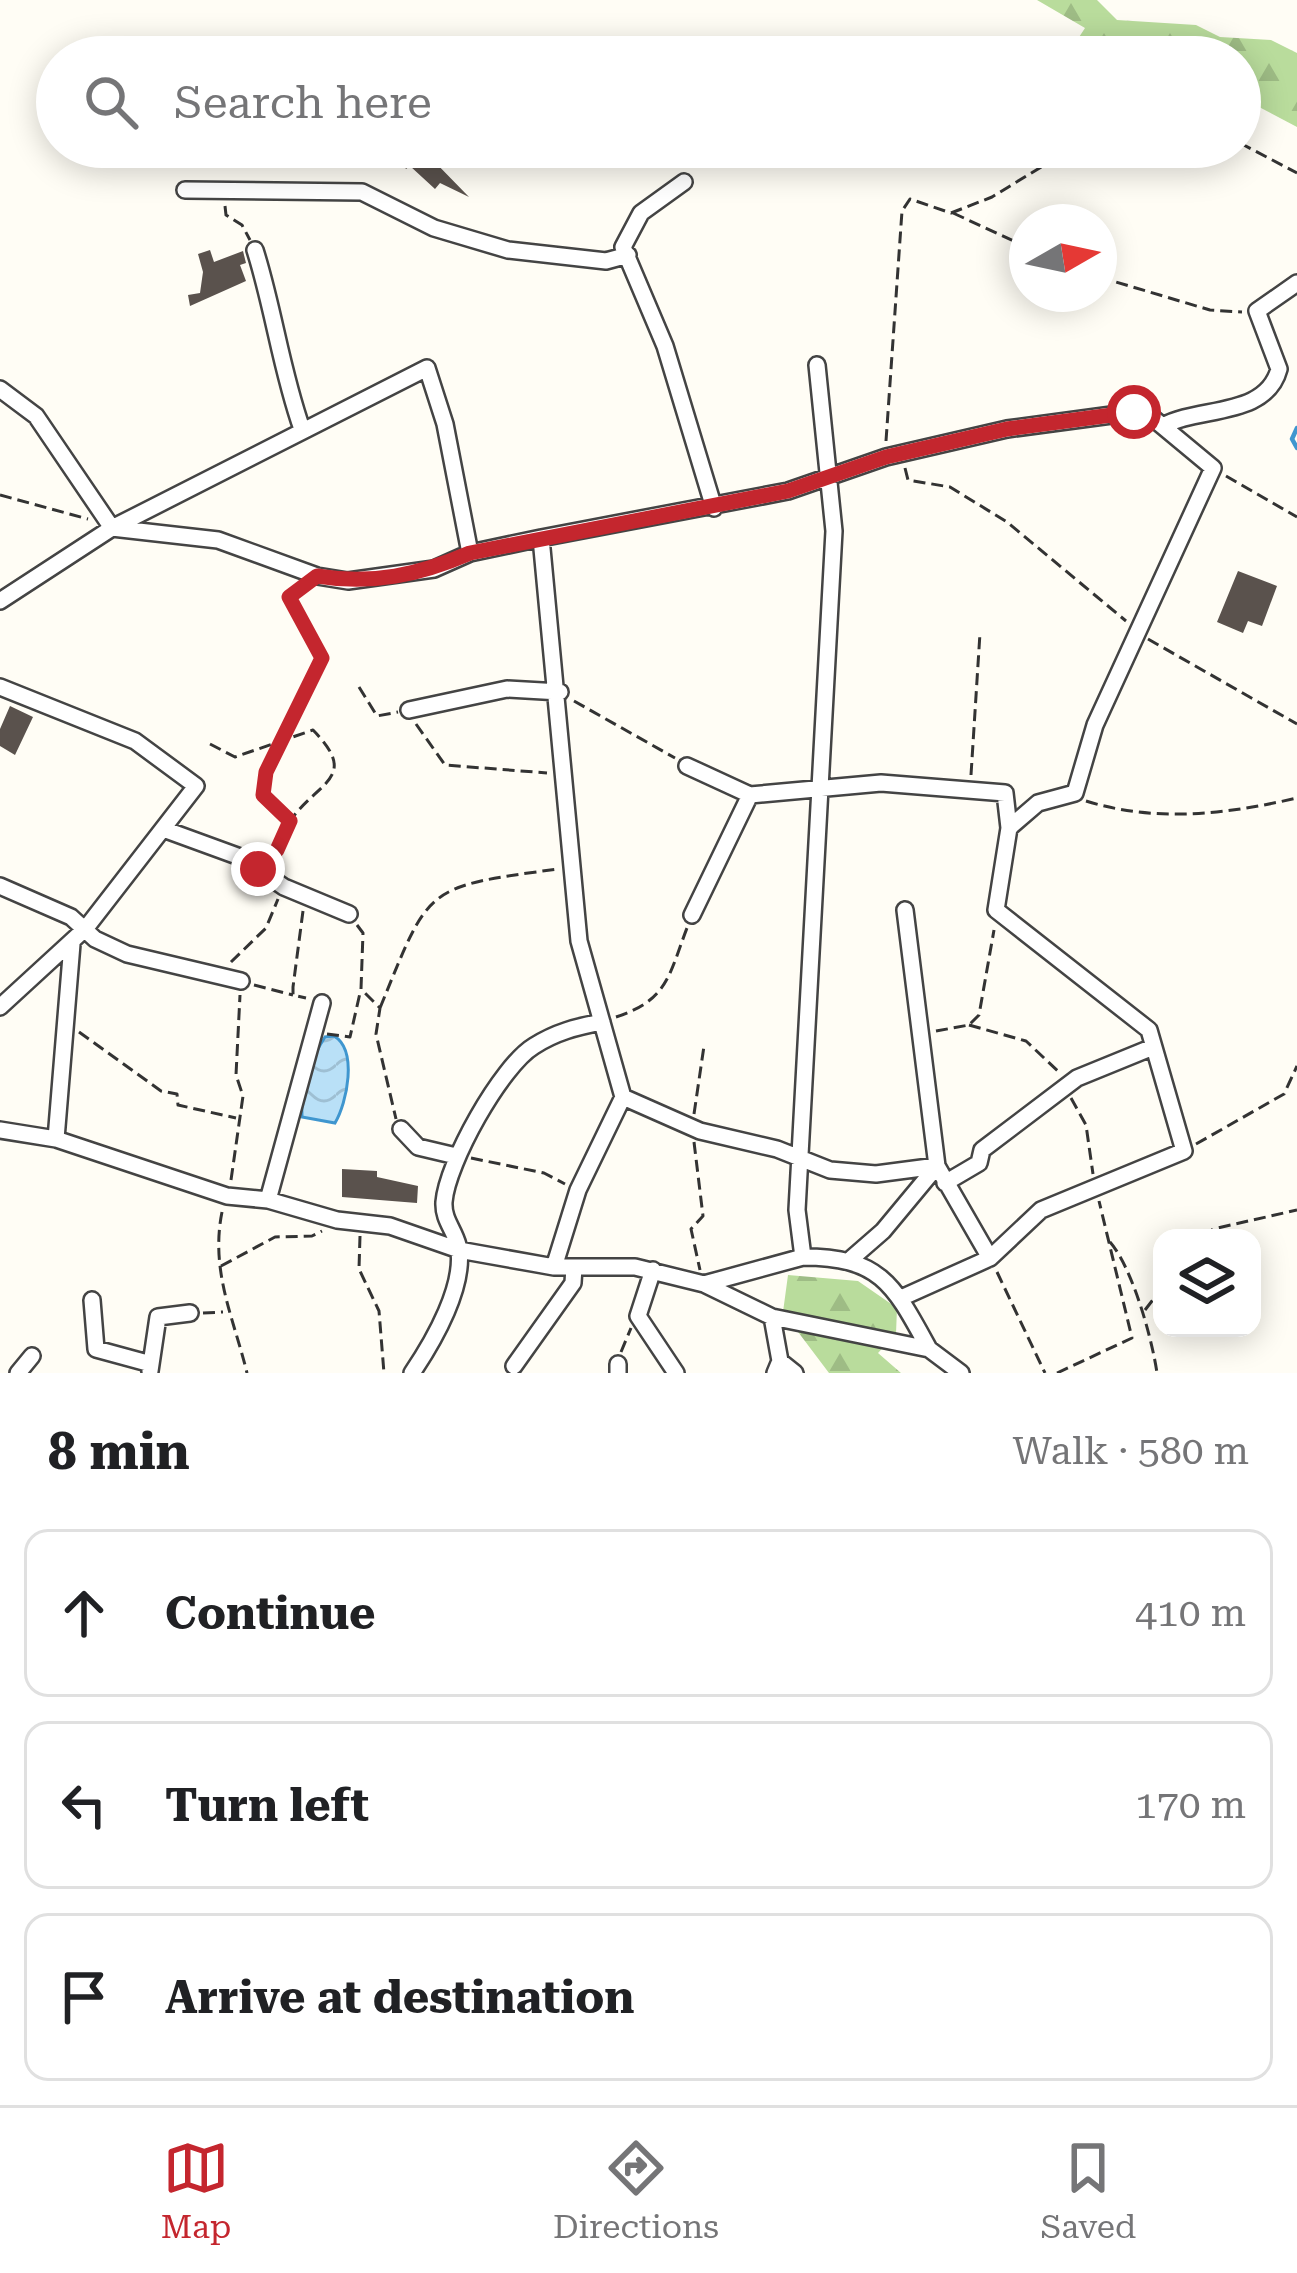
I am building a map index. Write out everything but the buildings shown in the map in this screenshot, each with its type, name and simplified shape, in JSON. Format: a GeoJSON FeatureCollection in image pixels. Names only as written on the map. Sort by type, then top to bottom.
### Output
{"type":"FeatureCollection","features":[{"type":"Feature","properties":{"kind":"street"},"geometry":{"type":"LineString","coordinates":[[685,182],[641,213],[623,247],[665,346],[714,508]]}},
{"type":"Feature","properties":{"kind":"street"},"geometry":{"type":"LineString","coordinates":[[185,190],[362,193],[434,228],[508,250],[606,260],[628,255]]}},
{"type":"Feature","properties":{"kind":"street"},"geometry":{"type":"LineString","coordinates":[[255,250],[274,311],[283,376],[302,429]]}},
{"type":"Feature","properties":{"kind":"street"},"geometry":{"type":"LineString","coordinates":[[1163,426],[1244,404],[1276,380],[1278,357],[1263,336],[1257,311],[1297,283]]}},
{"type":"Feature","properties":{"kind":"street"},"geometry":{"type":"LineString","coordinates":[[803,1257],[797,1210],[833,531],[817,364]]}},
{"type":"Feature","properties":{"kind":"street"},"geometry":{"type":"LineString","coordinates":[[0,601],[112,528],[427,368],[445,424],[470,553]]}},
{"type":"Feature","properties":{"kind":"street"},"geometry":{"type":"LineString","coordinates":[[0,388],[36,416],[112,528],[218,540],[317,576],[380,580],[434,568],[470,553],[714,508],[830,479],[894,456],[1067,418],[1134,412],[1163,426],[1213,468],[1095,725],[1075,793],[1039,803],[1009,828]]}},
{"type":"Feature","properties":{"kind":"street"},"geometry":{"type":"LineString","coordinates":[[541,538],[560,692],[560,772],[579,941],[623,1097],[578,1190],[554,1267]]}},
{"type":"Feature","properties":{"kind":"street"},"geometry":{"type":"LineString","coordinates":[[0,687],[135,741],[196,786],[72,944],[0,1007]]}},
{"type":"Feature","properties":{"kind":"street"},"geometry":{"type":"LineString","coordinates":[[409,710],[507,689],[560,692]]}},
{"type":"Feature","properties":{"kind":"street"},"geometry":{"type":"LineString","coordinates":[[687,766],[749,795],[881,783],[1005,793],[1009,828],[997,910],[1149,1030],[1184,1151],[1095,1183],[1041,1210],[990,1258],[901,1298]]}},
{"type":"Feature","properties":{"kind":"street"},"geometry":{"type":"LineString","coordinates":[[692,915],[749,795]]}},
{"type":"Feature","properties":{"kind":"street"},"geometry":{"type":"LineString","coordinates":[[166,830],[240,857],[307,898],[350,914]]}},
{"type":"Feature","properties":{"kind":"street"},"geometry":{"type":"LineString","coordinates":[[0,886],[71,916],[127,954],[241,981]]}},
{"type":"Feature","properties":{"kind":"street"},"geometry":{"type":"LineString","coordinates":[[905,910],[937,1166],[990,1258]]}},
{"type":"Feature","properties":{"kind":"street"},"geometry":{"type":"LineString","coordinates":[[56,1139],[72,944]]}},
{"type":"Feature","properties":{"kind":"street"},"geometry":{"type":"LineString","coordinates":[[268,1200],[322,1003]]}},
{"type":"Feature","properties":{"kind":"street"},"geometry":{"type":"LineString","coordinates":[[412,1373],[447,1306],[459,1250],[444,1207],[456,1156],[507,1070],[530,1048],[562,1028],[602,1022]]}},
{"type":"Feature","properties":{"kind":"street"},"geometry":{"type":"LineString","coordinates":[[945,1183],[979,1163],[982,1150],[1077,1078],[1153,1047]]}},
{"type":"Feature","properties":{"kind":"street"},"geometry":{"type":"LineString","coordinates":[[623,1097],[693,1128],[830,1170],[876,1174],[937,1166]]}},
{"type":"Feature","properties":{"kind":"street"},"geometry":{"type":"LineString","coordinates":[[0,1130],[56,1139],[227,1196],[268,1200],[337,1220],[364,1222],[459,1250],[554,1267],[653,1270],[704,1284],[772,1318],[929,1348]]}},
{"type":"Feature","properties":{"kind":"street"},"geometry":{"type":"LineString","coordinates":[[401,1130],[418,1147],[456,1156]]}},
{"type":"Feature","properties":{"kind":"street"},"geometry":{"type":"LineString","coordinates":[[852,1258],[883,1231],[937,1166]]}},
{"type":"Feature","properties":{"kind":"street"},"geometry":{"type":"LineString","coordinates":[[704,1284],[803,1257],[852,1258],[880,1273],[901,1298],[929,1348],[961,1373]]}},
{"type":"Feature","properties":{"kind":"street"},"geometry":{"type":"LineString","coordinates":[[514,1366],[573,1283],[574,1267]]}},
{"type":"Feature","properties":{"kind":"street"},"geometry":{"type":"LineString","coordinates":[[653,1270],[638,1316],[676,1373]]}},
{"type":"Feature","properties":{"kind":"street"},"geometry":{"type":"LineString","coordinates":[[92,1300],[96,1349],[150,1369],[158,1317],[190,1313]]}},
{"type":"Feature","properties":{"kind":"street"},"geometry":{"type":"LineString","coordinates":[[772,1318],[777,1367],[795,1373]]}},
{"type":"Feature","properties":{"kind":"street"},"geometry":{"type":"LineString","coordinates":[[18,1373],[32,1356]]}},
{"type":"Feature","properties":{"kind":"path"},"geometry":{"type":"LineString","coordinates":[[1261,153],[1297,173]]}},
{"type":"Feature","properties":{"kind":"path"},"geometry":{"type":"LineString","coordinates":[[951,213],[992,197],[1040,168]]}},
{"type":"Feature","properties":{"kind":"path"},"geometry":{"type":"LineString","coordinates":[[224,192],[226,215],[242,225],[255,250]]}},
{"type":"Feature","properties":{"kind":"path"},"geometry":{"type":"LineString","coordinates":[[1009,239],[910,199],[902,211],[894,456],[908,480],[950,487],[1007,522],[1137,632],[1219,684],[1297,724]]}},
{"type":"Feature","properties":{"kind":"path"},"geometry":{"type":"LineString","coordinates":[[1117,282],[1210,310],[1257,311]]}},
{"type":"Feature","properties":{"kind":"path"},"geometry":{"type":"LineString","coordinates":[[1213,468],[1297,517]]}},
{"type":"Feature","properties":{"kind":"path"},"geometry":{"type":"LineString","coordinates":[[0,495],[112,528]]}},
{"type":"Feature","properties":{"kind":"path"},"geometry":{"type":"LineString","coordinates":[[290,821],[263,795],[266,772],[322,658],[289,597],[317,576]]}},
{"type":"Feature","properties":{"kind":"path"},"geometry":{"type":"LineString","coordinates":[[973,790],[980,633]]}},
{"type":"Feature","properties":{"kind":"path"},"geometry":{"type":"LineString","coordinates":[[359,687],[377,716],[409,710],[445,765],[515,775],[560,772]]}},
{"type":"Feature","properties":{"kind":"path"},"geometry":{"type":"LineString","coordinates":[[560,692],[687,766]]}},
{"type":"Feature","properties":{"kind":"path"},"geometry":{"type":"LineString","coordinates":[[210,744],[235,757],[313,730],[335,764],[332,779],[290,821],[277,850],[258,869]]}},
{"type":"Feature","properties":{"kind":"path"},"geometry":{"type":"LineString","coordinates":[[1075,793],[1089,803],[1227,815],[1297,798]]}},
{"type":"Feature","properties":{"kind":"path"},"geometry":{"type":"LineString","coordinates":[[401,1130],[390,1108],[376,1034],[402,945],[425,908],[467,880],[572,868]]}},
{"type":"Feature","properties":{"kind":"path"},"geometry":{"type":"LineString","coordinates":[[227,964],[266,928],[284,886]]}},
{"type":"Feature","properties":{"kind":"path"},"geometry":{"type":"LineString","coordinates":[[293,995],[307,898]]}},
{"type":"Feature","properties":{"kind":"path"},"geometry":{"type":"LineString","coordinates":[[924,1034],[969,1025],[979,1015],[997,910]]}},
{"type":"Feature","properties":{"kind":"path"},"geometry":{"type":"LineString","coordinates":[[314,1035],[350,1037],[361,989],[363,933],[350,914]]}},
{"type":"Feature","properties":{"kind":"path"},"geometry":{"type":"LineString","coordinates":[[602,1022],[651,1004],[663,990],[692,915]]}},
{"type":"Feature","properties":{"kind":"path"},"geometry":{"type":"LineString","coordinates":[[247,1373],[241,1342],[225,1312],[218,1233],[243,1096],[236,1075],[241,981],[322,1003]]}},
{"type":"Feature","properties":{"kind":"path"},"geometry":{"type":"LineString","coordinates":[[361,989],[380,1008]]}},
{"type":"Feature","properties":{"kind":"path"},"geometry":{"type":"LineString","coordinates":[[66,1024],[161,1091],[177,1094],[178,1105],[238,1119]]}},
{"type":"Feature","properties":{"kind":"path"},"geometry":{"type":"LineString","coordinates":[[704,1046],[693,1128],[703,1216],[691,1229],[704,1284]]}},
{"type":"Feature","properties":{"kind":"path"},"geometry":{"type":"LineString","coordinates":[[1184,1151],[1284,1094],[1297,1066]]}},
{"type":"Feature","properties":{"kind":"path"},"geometry":{"type":"LineString","coordinates":[[456,1156],[544,1173],[578,1190]]}},
{"type":"Feature","properties":{"kind":"path"},"geometry":{"type":"LineString","coordinates":[[1057,1373],[1132,1338],[1095,1183]]}},
{"type":"Feature","properties":{"kind":"path"},"geometry":{"type":"LineString","coordinates":[[1213,1229],[1297,1210]]}},
{"type":"Feature","properties":{"kind":"path"},"geometry":{"type":"LineString","coordinates":[[220,1266],[260,1243],[312,1236],[337,1220]]}},
{"type":"Feature","properties":{"kind":"path"},"geometry":{"type":"LineString","coordinates":[[364,1222],[359,1268],[379,1311],[384,1373]]}},
{"type":"Feature","properties":{"kind":"path"},"geometry":{"type":"LineString","coordinates":[[1108,1240],[1123,1257],[1129,1286],[1144,1312],[1157,1373]]}},
{"type":"Feature","properties":{"kind":"path"},"geometry":{"type":"LineString","coordinates":[[990,1258],[1045,1373]]}},
{"type":"Feature","properties":{"kind":"path"},"geometry":{"type":"LineString","coordinates":[[1144,1312],[1153,1300]]}},
{"type":"Feature","properties":{"kind":"path"},"geometry":{"type":"LineString","coordinates":[[190,1313],[225,1312]]}},
{"type":"Feature","properties":{"kind":"path"},"geometry":{"type":"LineString","coordinates":[[618,1369],[638,1316]]}},
{"type":"Feature","properties":{"kind":"green space"},"geometry":{"type":"Polygon","coordinates":[[[1037,0],[1097,0],[1117,20],[1196,25],[1218,36],[1080,36],[1085,28],[1037,0]]]}},
{"type":"Feature","properties":{"kind":"green space"},"geometry":{"type":"Polygon","coordinates":[[[1261,39],[1297,53],[1297,127],[1261,108],[1261,39]]]}},
{"type":"Feature","properties":{"kind":"green space"},"geometry":{"type":"Polygon","coordinates":[[[788,1275],[858,1281],[897,1308],[896,1334],[878,1353],[901,1373],[829,1373],[783,1312],[788,1275]]]}},
{"type":"Feature","properties":{"kind":"water"},"geometry":{"type":"Polygon","coordinates":[[[334,1036],[348,1064],[339,1114],[335,1123],[302,1117],[311,1065],[325,1037],[334,1036]]]}},
{"type":"Feature","properties":{"kind":"waterway"},"geometry":{"type":"LineString","coordinates":[[1297,428],[1292,439],[1297,448]]}},
{"type":"Feature","properties":{"kind":"route"},"geometry":{"type":"LineString","coordinates":[[258,869],[277,850],[290,821],[263,795],[266,772],[322,658],[289,597],[317,576],[380,580],[434,568],[470,553],[788,491],[886,457],[952,441],[1067,418],[1134,412]]}}]}
